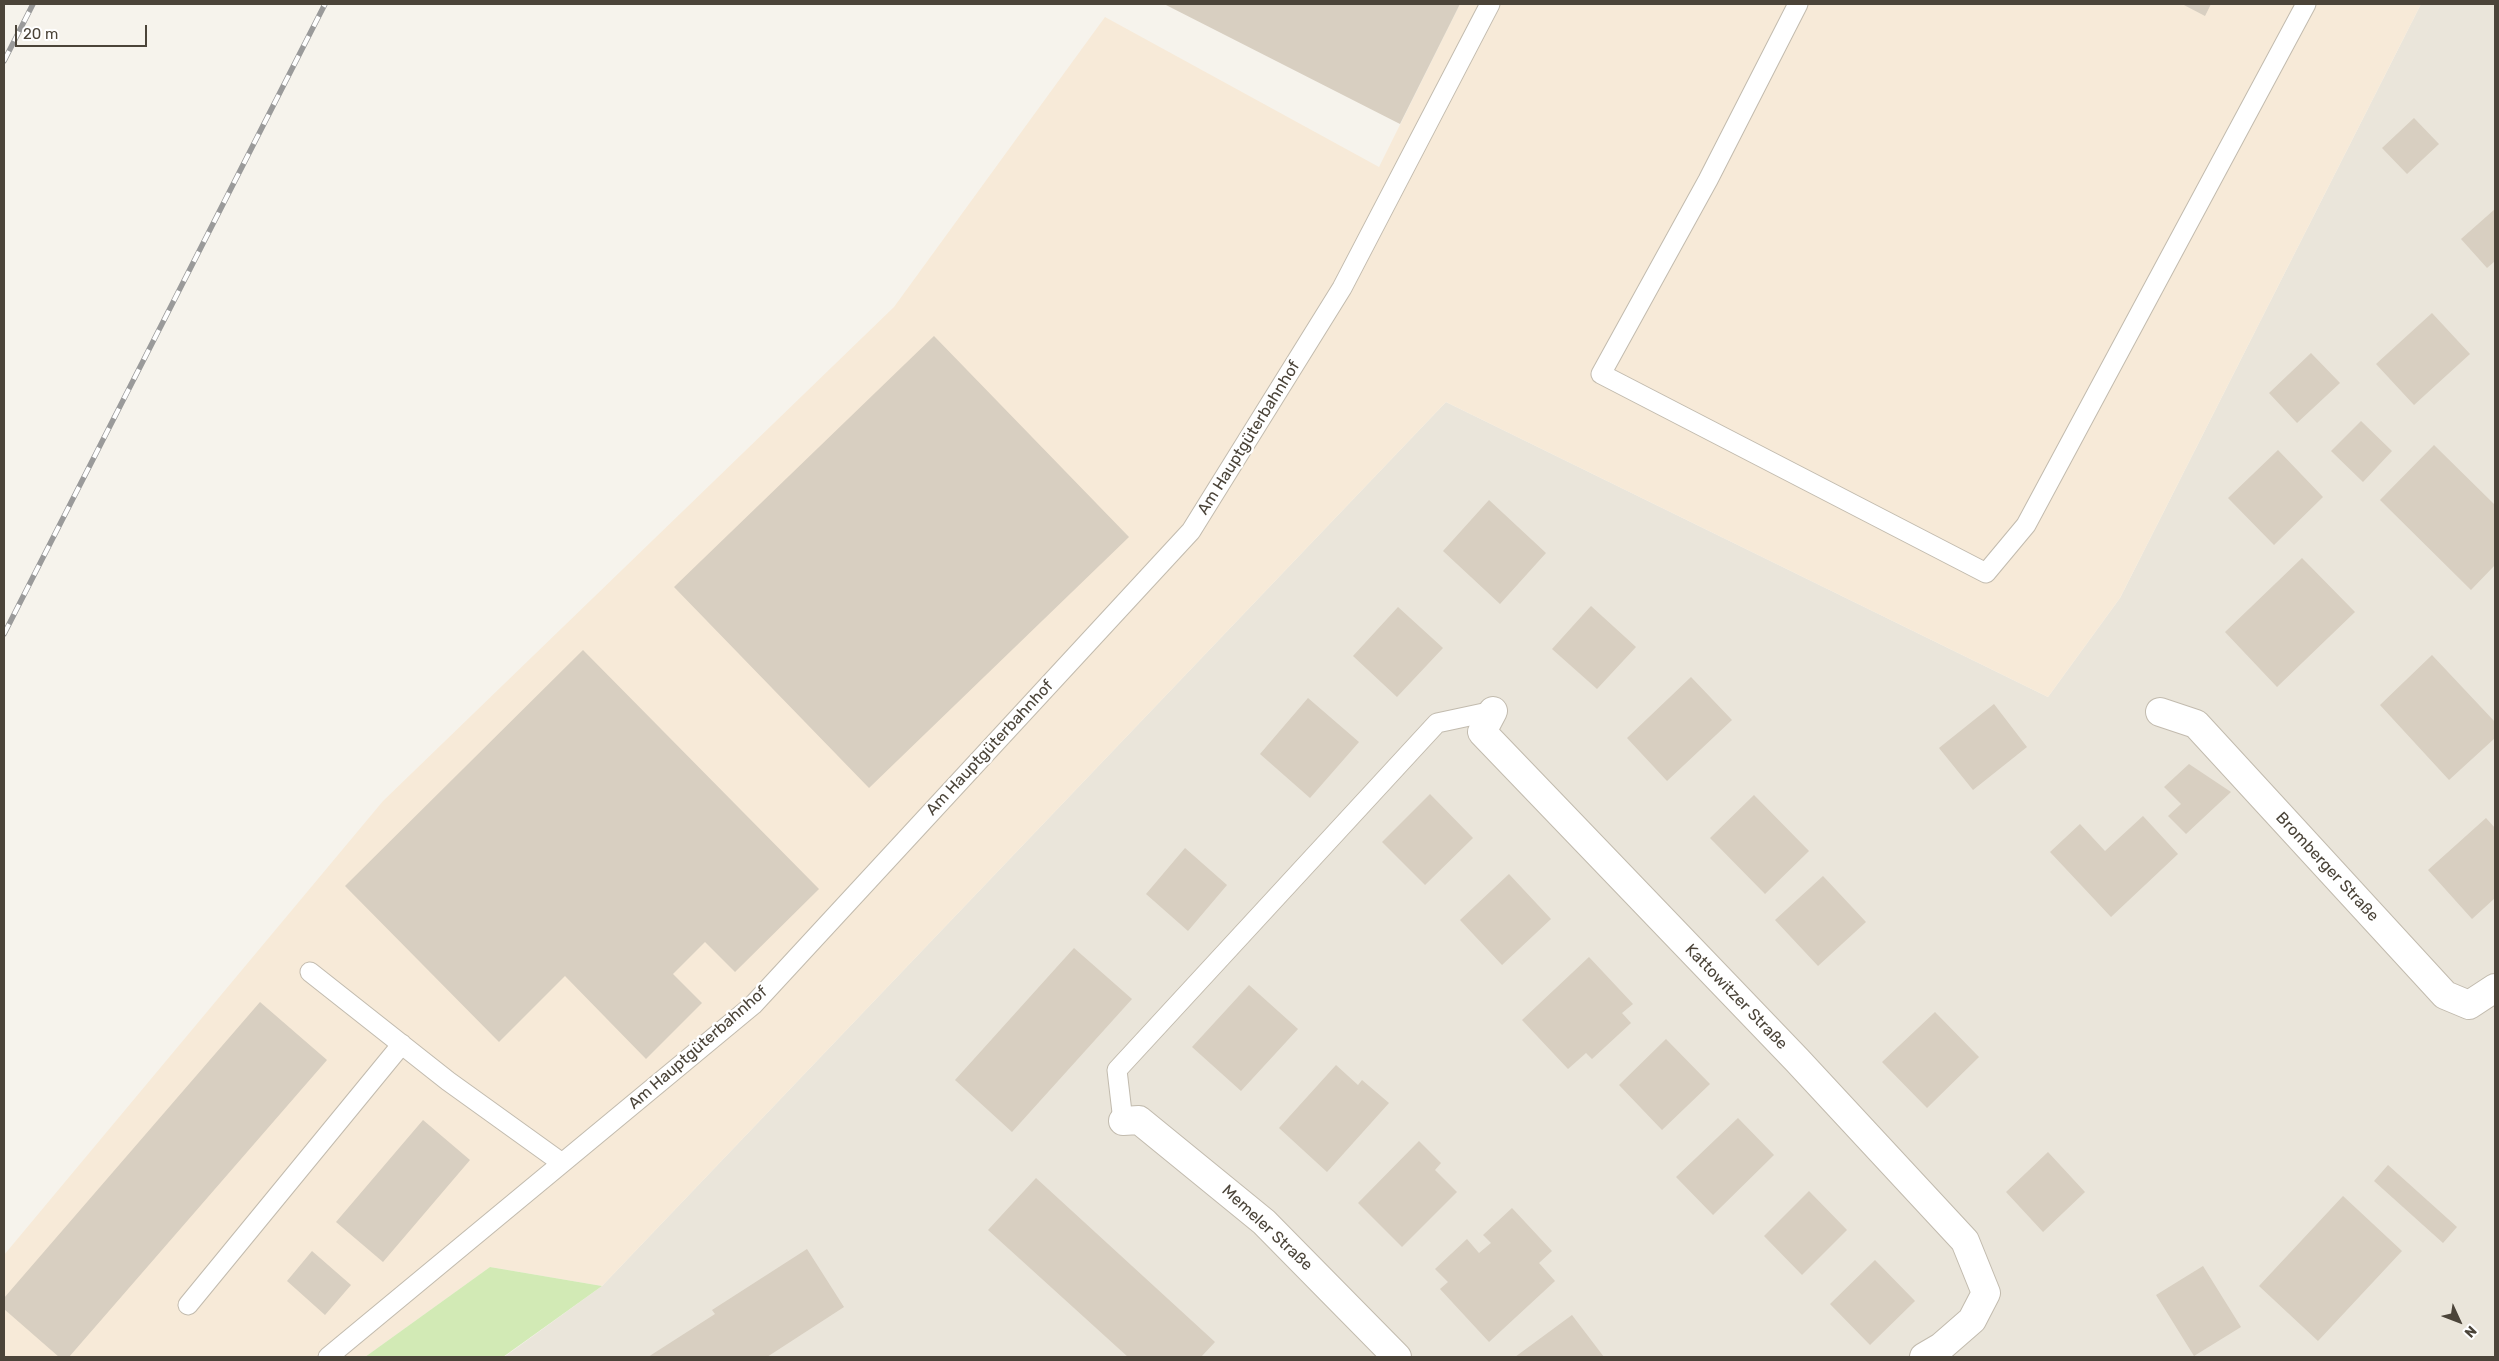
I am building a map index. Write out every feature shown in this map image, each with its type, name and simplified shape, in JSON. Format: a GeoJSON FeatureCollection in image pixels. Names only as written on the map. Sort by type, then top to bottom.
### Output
{"type":"FeatureCollection","features":[{"type":"Feature","properties":{"kind":"street","name":"Kattowitzer Straße"},"geometry":{"type":"LineString","coordinates":[[1492,711],[1482,732],[1965,1241],[1986,1293],[1972,1320],[1941,1347],[1924,1357]]}},
{"type":"Feature","properties":{"kind":"street","name":"Bromberger Straße"},"geometry":{"type":"LineString","coordinates":[[2160,712],[2196,724],[2445,995],[2469,1005],[2495,988]]}},
{"type":"Feature","properties":{"kind":"street","name":"Memeler Straße"},"geometry":{"type":"LineString","coordinates":[[1123,1121],[1139,1120],[1264,1222],[1398,1357]]}},
{"type":"Feature","properties":{"kind":"lane","name":"Am Hauptgüterbahnhof"},"geometry":{"type":"LineString","coordinates":[[328,1357],[752,1005],[1190,531],[1342,288],[1490,4]]}},
{"type":"Feature","properties":{"kind":"lane"},"geometry":{"type":"LineString","coordinates":[[1798,4],[1708,180],[1601,374],[1986,573],[2026,525],[2306,4]]}},
{"type":"Feature","properties":{"kind":"lane"},"geometry":{"type":"LineString","coordinates":[[1123,1121],[1116,1070],[1437,723],[1492,711]]}},
{"type":"Feature","properties":{"kind":"lane"},"geometry":{"type":"LineString","coordinates":[[310,972],[448,1081],[562,1163]]}},
{"type":"Feature","properties":{"kind":"lane"},"geometry":{"type":"LineString","coordinates":[[188,1305],[402,1044]]}},
{"type":"Feature","properties":{"kind":"shaded area"},"geometry":{"type":"Polygon","coordinates":[[[1460,4],[2421,4],[2120,598],[2048,697],[1446,402],[602,1286],[490,1267],[365,1357],[4,1357],[4,1255],[383,801],[894,307],[1105,17],[1379,167],[1460,4]]]}},
{"type":"Feature","properties":{"kind":"shaded area"},"geometry":{"type":"Polygon","coordinates":[[[2421,4],[2495,4],[2495,1357],[504,1357],[602,1286],[1446,402],[2048,697],[2120,598],[2421,4]]]}},
{"type":"Feature","properties":{"kind":"green space"},"geometry":{"type":"Polygon","coordinates":[[[490,1267],[602,1286],[503,1357],[365,1357],[490,1267]]]}},
{"type":"Feature","properties":{"kind":"building"},"geometry":{"type":"Polygon","coordinates":[[[1164,4],[1460,4],[1400,124],[1164,4]]]}},
{"type":"Feature","properties":{"kind":"building"},"geometry":{"type":"Polygon","coordinates":[[[2182,4],[2211,4],[2205,16],[2182,4]]]}},
{"type":"Feature","properties":{"kind":"building"},"geometry":{"type":"Polygon","coordinates":[[[2414,118],[2439,144],[2407,174],[2382,148],[2414,118]]]}},
{"type":"Feature","properties":{"kind":"building"},"geometry":{"type":"Polygon","coordinates":[[[2495,209],[2495,261],[2487,268],[2461,239],[2495,209]]]}},
{"type":"Feature","properties":{"kind":"building"},"geometry":{"type":"Polygon","coordinates":[[[2432,313],[2470,354],[2414,405],[2376,364],[2432,313]]]}},
{"type":"Feature","properties":{"kind":"building"},"geometry":{"type":"Polygon","coordinates":[[[934,336],[1129,537],[869,788],[674,587],[934,336]]]}},
{"type":"Feature","properties":{"kind":"building"},"geometry":{"type":"Polygon","coordinates":[[[2311,353],[2340,383],[2297,423],[2269,393],[2311,353]]]}},
{"type":"Feature","properties":{"kind":"building"},"geometry":{"type":"Polygon","coordinates":[[[2361,421],[2392,451],[2363,482],[2331,451],[2361,421]]]}},
{"type":"Feature","properties":{"kind":"building"},"geometry":{"type":"Polygon","coordinates":[[[2434,445],[2495,505],[2495,565],[2471,590],[2380,500],[2434,445]]]}},
{"type":"Feature","properties":{"kind":"building"},"geometry":{"type":"Polygon","coordinates":[[[2278,450],[2323,497],[2274,545],[2228,498],[2278,450]]]}},
{"type":"Feature","properties":{"kind":"building"},"geometry":{"type":"Polygon","coordinates":[[[1489,500],[1546,553],[1500,604],[1443,551],[1489,500]]]}},
{"type":"Feature","properties":{"kind":"building"},"geometry":{"type":"Polygon","coordinates":[[[2302,558],[2355,612],[2277,687],[2225,632],[2302,558]]]}},
{"type":"Feature","properties":{"kind":"building"},"geometry":{"type":"Polygon","coordinates":[[[1591,606],[1636,647],[1597,689],[1552,649],[1591,606]]]}},
{"type":"Feature","properties":{"kind":"building"},"geometry":{"type":"Polygon","coordinates":[[[1398,607],[1443,648],[1397,697],[1353,656],[1398,607]]]}},
{"type":"Feature","properties":{"kind":"building"},"geometry":{"type":"Polygon","coordinates":[[[583,650],[819,889],[735,972],[705,942],[673,974],[702,1003],[646,1059],[565,976],[499,1042],[345,886],[583,650]]]}},
{"type":"Feature","properties":{"kind":"building"},"geometry":{"type":"Polygon","coordinates":[[[2432,655],[2495,722],[2495,738],[2449,780],[2380,705],[2432,655]]]}},
{"type":"Feature","properties":{"kind":"building"},"geometry":{"type":"Polygon","coordinates":[[[1691,677],[1732,720],[1667,781],[1627,738],[1691,677]]]}},
{"type":"Feature","properties":{"kind":"building"},"geometry":{"type":"Polygon","coordinates":[[[1308,698],[1359,742],[1310,798],[1260,754],[1308,698]]]}},
{"type":"Feature","properties":{"kind":"building"},"geometry":{"type":"Polygon","coordinates":[[[1994,704],[2027,747],[1973,790],[1939,748],[1994,704]]]}},
{"type":"Feature","properties":{"kind":"building"},"geometry":{"type":"Polygon","coordinates":[[[2189,764],[2231,792],[2186,834],[2168,816],[2181,804],[2164,787],[2189,764]]]}},
{"type":"Feature","properties":{"kind":"building"},"geometry":{"type":"Polygon","coordinates":[[[1430,794],[1473,838],[1425,885],[1382,842],[1430,794]]]}},
{"type":"Feature","properties":{"kind":"building"},"geometry":{"type":"Polygon","coordinates":[[[1754,795],[1809,851],[1765,894],[1710,838],[1754,795]]]}},
{"type":"Feature","properties":{"kind":"building"},"geometry":{"type":"Polygon","coordinates":[[[2143,816],[2178,854],[2111,917],[2050,852],[2080,824],[2105,851],[2143,816]]]}},
{"type":"Feature","properties":{"kind":"building"},"geometry":{"type":"Polygon","coordinates":[[[2486,818],[2495,828],[2495,898],[2472,919],[2428,870],[2486,818]]]}},
{"type":"Feature","properties":{"kind":"building"},"geometry":{"type":"Polygon","coordinates":[[[1185,848],[1227,885],[1188,931],[1146,894],[1185,848]]]}},
{"type":"Feature","properties":{"kind":"building"},"geometry":{"type":"Polygon","coordinates":[[[1509,874],[1551,919],[1502,965],[1460,920],[1509,874]]]}},
{"type":"Feature","properties":{"kind":"building"},"geometry":{"type":"Polygon","coordinates":[[[1823,876],[1866,922],[1818,966],[1775,920],[1823,876]]]}},
{"type":"Feature","properties":{"kind":"building"},"geometry":{"type":"Polygon","coordinates":[[[1074,948],[1132,999],[1012,1132],[955,1080],[1074,948]]]}},
{"type":"Feature","properties":{"kind":"building"},"geometry":{"type":"Polygon","coordinates":[[[1589,957],[1633,1004],[1622,1013],[1631,1023],[1592,1059],[1586,1053],[1568,1069],[1522,1020],[1589,957]]]}},
{"type":"Feature","properties":{"kind":"building"},"geometry":{"type":"Polygon","coordinates":[[[1249,985],[1298,1029],[1241,1091],[1192,1047],[1249,985]]]}},
{"type":"Feature","properties":{"kind":"building"},"geometry":{"type":"Polygon","coordinates":[[[260,1002],[327,1060],[69,1357],[59,1357],[4,1309],[4,1298],[260,1002]]]}},
{"type":"Feature","properties":{"kind":"building"},"geometry":{"type":"Polygon","coordinates":[[[1935,1012],[1979,1057],[1927,1108],[1882,1062],[1935,1012]]]}},
{"type":"Feature","properties":{"kind":"building"},"geometry":{"type":"Polygon","coordinates":[[[1666,1039],[1710,1084],[1662,1130],[1619,1085],[1666,1039]]]}},
{"type":"Feature","properties":{"kind":"building"},"geometry":{"type":"Polygon","coordinates":[[[1336,1065],[1358,1085],[1362,1080],[1389,1103],[1327,1172],[1279,1128],[1336,1065]]]}},
{"type":"Feature","properties":{"kind":"building"},"geometry":{"type":"Polygon","coordinates":[[[1738,1118],[1774,1155],[1713,1215],[1676,1177],[1738,1118]]]}},
{"type":"Feature","properties":{"kind":"building"},"geometry":{"type":"Polygon","coordinates":[[[423,1120],[470,1160],[383,1262],[336,1222],[423,1120]]]}},
{"type":"Feature","properties":{"kind":"building"},"geometry":{"type":"Polygon","coordinates":[[[1419,1141],[1441,1163],[1435,1170],[1457,1192],[1402,1247],[1358,1203],[1419,1141]]]}},
{"type":"Feature","properties":{"kind":"building"},"geometry":{"type":"Polygon","coordinates":[[[2048,1152],[2085,1192],[2043,1232],[2006,1192],[2048,1152]]]}},
{"type":"Feature","properties":{"kind":"building"},"geometry":{"type":"Polygon","coordinates":[[[2388,1165],[2457,1227],[2443,1243],[2374,1181],[2388,1165]]]}},
{"type":"Feature","properties":{"kind":"building"},"geometry":{"type":"Polygon","coordinates":[[[1036,1178],[1215,1342],[1201,1357],[1128,1357],[988,1230],[1036,1178]]]}},
{"type":"Feature","properties":{"kind":"building"},"geometry":{"type":"Polygon","coordinates":[[[1809,1191],[1847,1230],[1802,1275],[1764,1236],[1809,1191]]]}},
{"type":"Feature","properties":{"kind":"building"},"geometry":{"type":"Polygon","coordinates":[[[2343,1196],[2402,1251],[2318,1341],[2259,1286],[2343,1196]]]}},
{"type":"Feature","properties":{"kind":"building"},"geometry":{"type":"Polygon","coordinates":[[[1512,1208],[1552,1251],[1539,1263],[1555,1281],[1489,1342],[1440,1289],[1448,1282],[1435,1269],[1467,1239],[1479,1253],[1491,1243],[1483,1235],[1512,1208]]]}},
{"type":"Feature","properties":{"kind":"building"},"geometry":{"type":"Polygon","coordinates":[[[807,1249],[844,1307],[767,1357],[648,1357],[715,1314],[712,1310],[807,1249]]]}},
{"type":"Feature","properties":{"kind":"building"},"geometry":{"type":"Polygon","coordinates":[[[312,1251],[351,1285],[325,1315],[287,1281],[312,1251]]]}},
{"type":"Feature","properties":{"kind":"building"},"geometry":{"type":"Polygon","coordinates":[[[1875,1260],[1915,1301],[1870,1345],[1830,1304],[1875,1260]]]}},
{"type":"Feature","properties":{"kind":"building"},"geometry":{"type":"Polygon","coordinates":[[[2203,1266],[2241,1327],[2194,1356],[2156,1295],[2203,1266]]]}},
{"type":"Feature","properties":{"kind":"building"},"geometry":{"type":"Polygon","coordinates":[[[1572,1315],[1604,1357],[1515,1357],[1572,1315]]]}},
{"type":"Feature","properties":{"kind":"railway"},"geometry":{"type":"LineString","coordinates":[[4,61],[33,4]]}},
{"type":"Feature","properties":{"kind":"railway"},"geometry":{"type":"LineString","coordinates":[[4,634],[325,4]]}}]}
